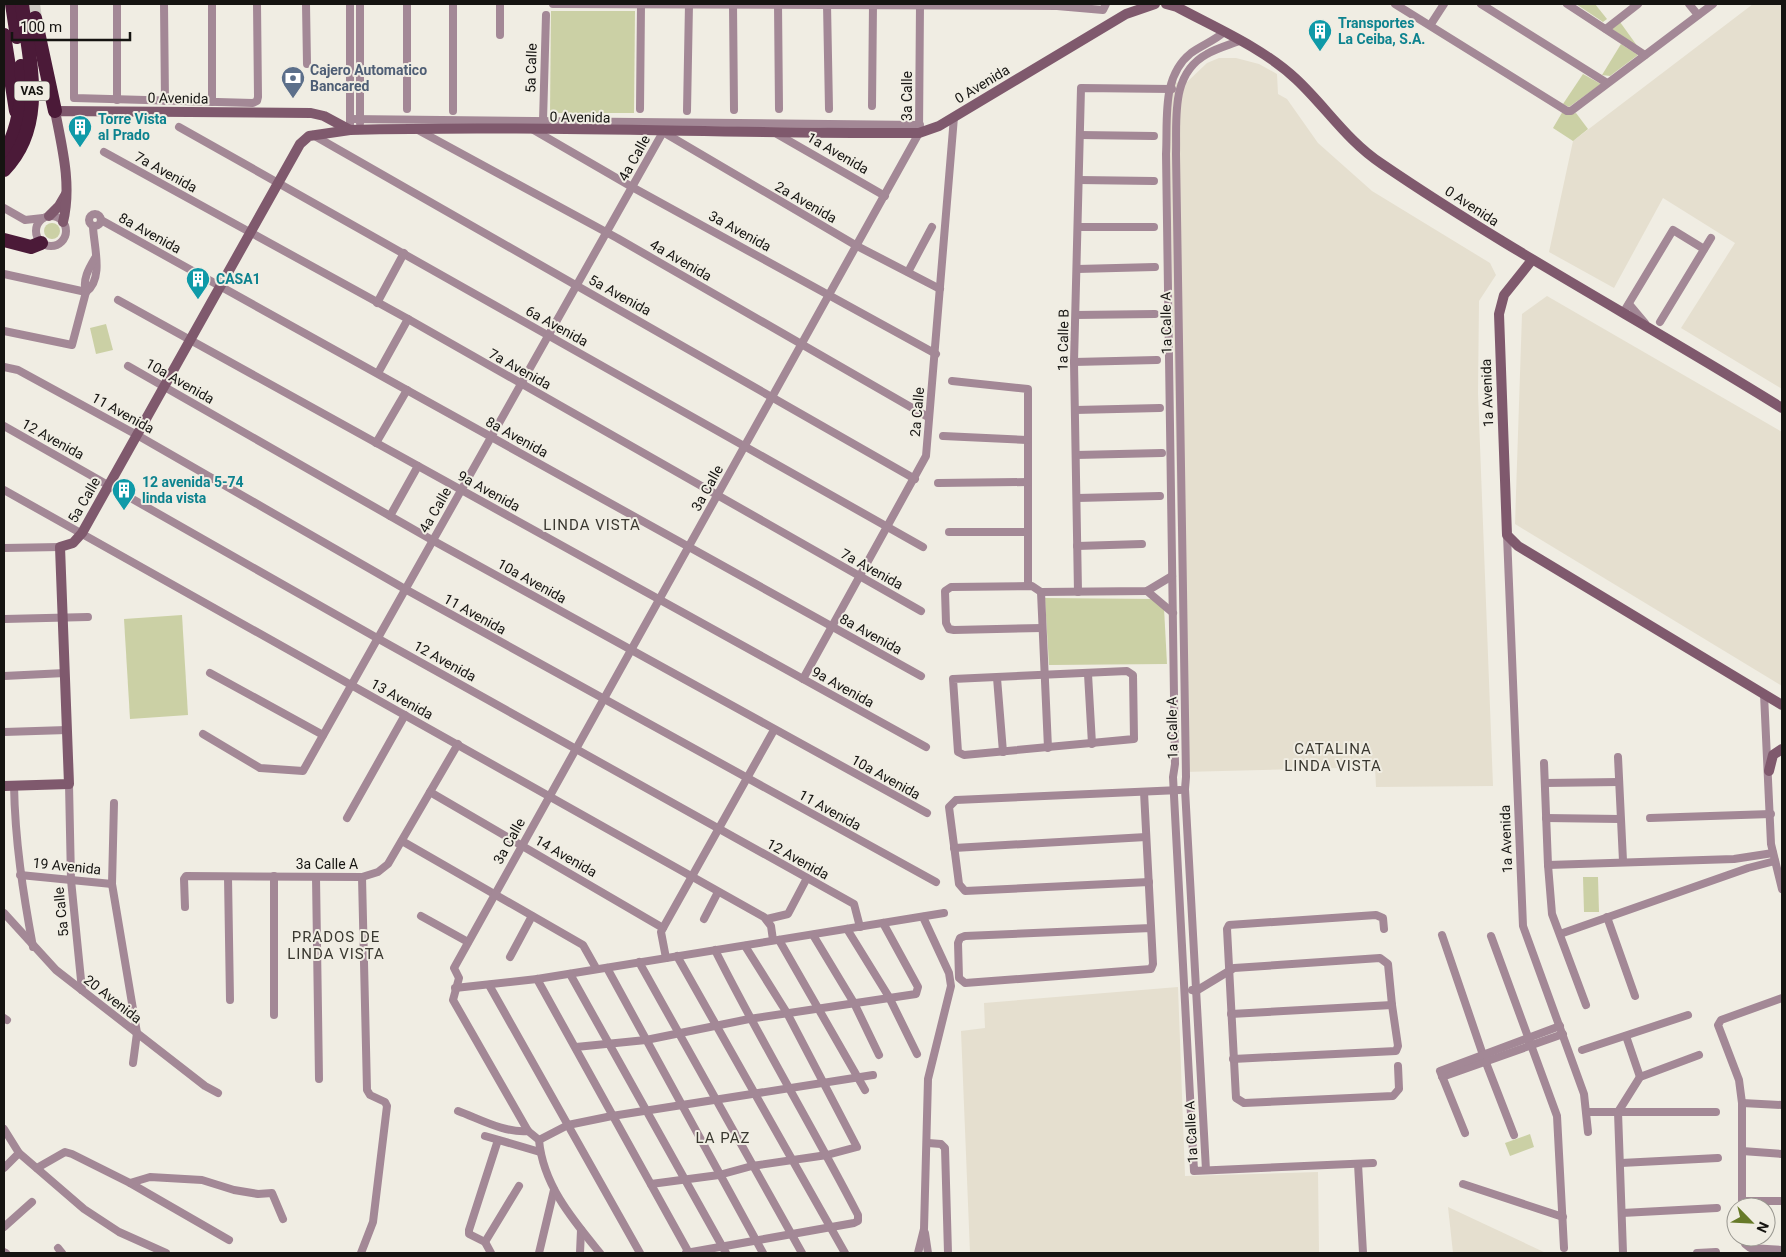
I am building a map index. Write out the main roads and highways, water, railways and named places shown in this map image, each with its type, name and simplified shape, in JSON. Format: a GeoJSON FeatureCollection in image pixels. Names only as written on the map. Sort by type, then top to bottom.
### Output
{"type":"FeatureCollection","features":[{"type":"Feature","properties":{"kind":"highway","name":"VAS"},"geometry":{"type":"LineString","coordinates":[[4,154],[10,141],[23,94],[22,73],[12,4]]}},
{"type":"Feature","properties":{"kind":"highway","name":"VAS"},"geometry":{"type":"LineString","coordinates":[[4,170],[26,137],[33,104],[22,4]]}},
{"type":"Feature","properties":{"kind":"highway"},"geometry":{"type":"LineString","coordinates":[[35,18],[55,112]]}},
{"type":"Feature","properties":{"kind":"highway","name":"VAS"},"geometry":{"type":"LineString","coordinates":[[4,35],[17,115]]}},
{"type":"Feature","properties":{"kind":"highway"},"geometry":{"type":"LineString","coordinates":[[4,77],[6,90],[17,115]]}},
{"type":"Feature","properties":{"kind":"highway"},"geometry":{"type":"LineString","coordinates":[[4,240],[31,247],[38,237]]}},
{"type":"Feature","properties":{"kind":"tunnel"},"geometry":{"type":"LineString","coordinates":[[33,4],[35,18]]}},
{"type":"Feature","properties":{"kind":"place","name":"Transportes La Ceiba, S.A."},"geometry":{"type":"Point","coordinates":[1320,52]}},
{"type":"Feature","properties":{"kind":"place","name":"Cajero Automatico Bancared"},"geometry":{"type":"Point","coordinates":[293,99]}},
{"type":"Feature","properties":{"kind":"place","name":"Torre Vista al Prado"},"geometry":{"type":"Point","coordinates":[80,148]}},
{"type":"Feature","properties":{"kind":"place","name":"CASA1"},"geometry":{"type":"Point","coordinates":[198,300]}},
{"type":"Feature","properties":{"kind":"place","name":"12 avenida 5-74 linda vista"},"geometry":{"type":"Point","coordinates":[124,511]}},
{"type":"Feature","properties":{"kind":"district","name":"LINDA VISTA"},"geometry":{"type":"Point","coordinates":[592,525]}},
{"type":"Feature","properties":{"kind":"district","name":"CATALINA LINDA VISTA"},"geometry":{"type":"Point","coordinates":[1333,758]}},
{"type":"Feature","properties":{"kind":"district","name":"PRADOS DE LINDA VISTA"},"geometry":{"type":"Point","coordinates":[336,946]}},
{"type":"Feature","properties":{"kind":"district","name":"LA PAZ"},"geometry":{"type":"Point","coordinates":[723,1138]}}]}
